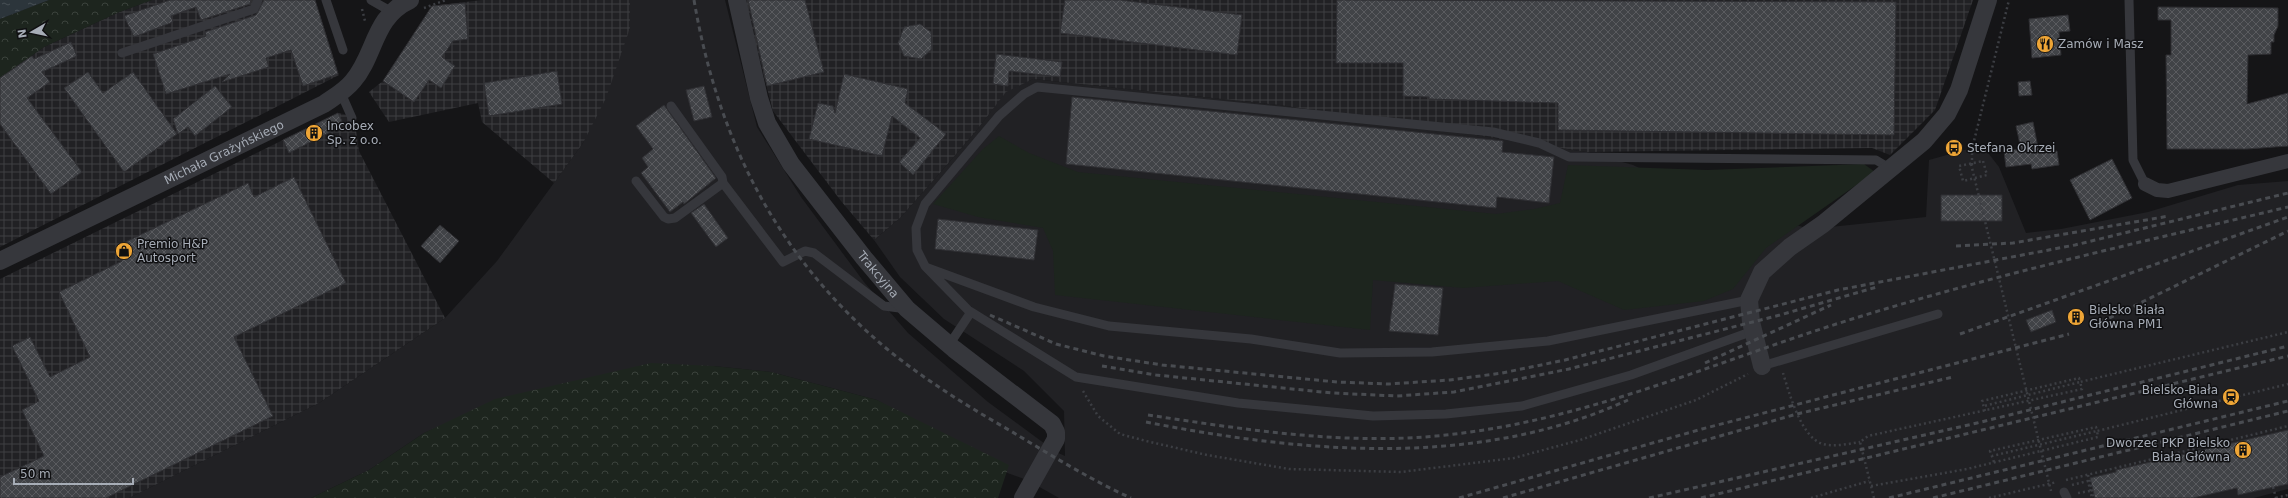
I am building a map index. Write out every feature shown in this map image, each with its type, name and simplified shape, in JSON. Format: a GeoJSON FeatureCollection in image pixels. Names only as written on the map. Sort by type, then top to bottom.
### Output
{"type":"FeatureCollection","features":[{"type":"Feature","properties":{"kind":"street","name":"Michała Grażyńskiego"},"geometry":{"type":"LineString","coordinates":[[0,261],[324,104],[341,93],[354,81],[375,35],[392,12],[410,0]]}},
{"type":"Feature","properties":{"kind":"street","name":"Trakcyjna"},"geometry":{"type":"LineString","coordinates":[[737,0],[749,62],[767,123],[791,164],[823,207],[907,309],[950,345],[1046,418],[1056,432],[1056,439],[1023,498]]}},
{"type":"Feature","properties":{"kind":"street"},"geometry":{"type":"LineString","coordinates":[[1771,364],[1753,331],[1748,300],[1762,272],[1773,260],[1823,224],[1924,141],[1947,114],[1959,90],[1988,0]]}},
{"type":"Feature","properties":{"kind":"street"},"geometry":{"type":"LineString","coordinates":[[2145,184],[2157,190],[2168,191],[2288,161]]}},
{"type":"Feature","properties":{"kind":"lane"},"geometry":{"type":"LineString","coordinates":[[122,53],[254,9],[258,0]]}},
{"type":"Feature","properties":{"kind":"lane"},"geometry":{"type":"LineString","coordinates":[[326,0],[343,50]]}},
{"type":"Feature","properties":{"kind":"lane"},"geometry":{"type":"LineString","coordinates":[[371,0],[392,12]]}},
{"type":"Feature","properties":{"kind":"lane"},"geometry":{"type":"LineString","coordinates":[[2129,0],[2132,152],[2133,160],[2145,184]]}},
{"type":"Feature","properties":{"kind":"lane"},"geometry":{"type":"LineString","coordinates":[[1753,331],[1631,376],[1522,406],[1446,414],[1373,416],[1238,404],[1076,378],[971,312],[925,266],[917,250],[916,228],[925,204],[999,116],[1024,94],[1037,87],[1493,132],[1539,143],[1569,157],[1876,160],[1890,169]]}},
{"type":"Feature","properties":{"kind":"lane"},"geometry":{"type":"LineString","coordinates":[[341,93],[352,118]]}},
{"type":"Feature","properties":{"kind":"lane"},"geometry":{"type":"LineString","coordinates":[[671,106],[722,177],[722,183],[783,262],[805,251],[814,253],[884,306],[907,309]]}},
{"type":"Feature","properties":{"kind":"lane"},"geometry":{"type":"LineString","coordinates":[[636,181],[664,217],[668,219],[675,218],[722,183]]}},
{"type":"Feature","properties":{"kind":"lane"},"geometry":{"type":"LineString","coordinates":[[925,266],[1034,307],[1110,326],[1251,339],[1340,353],[1432,352],[1548,341],[1748,300]]}},
{"type":"Feature","properties":{"kind":"lane"},"geometry":{"type":"LineString","coordinates":[[950,345],[971,312]]}},
{"type":"Feature","properties":{"kind":"lane"},"geometry":{"type":"LineString","coordinates":[[1771,364],[1938,314]]}},
{"type":"Feature","properties":{"kind":"path"},"geometry":{"type":"LineString","coordinates":[[1975,178],[1971,161],[1972,149],[2009,0]]}},
{"type":"Feature","properties":{"kind":"path"},"geometry":{"type":"LineString","coordinates":[[1983,161],[1987,175],[1963,181],[1959,166],[1971,164],[1983,161]]}},
{"type":"Feature","properties":{"kind":"path"},"geometry":{"type":"LineString","coordinates":[[1971,164],[2053,498]]}},
{"type":"Feature","properties":{"kind":"path"},"geometry":{"type":"LineString","coordinates":[[1984,406],[2288,332]]}},
{"type":"Feature","properties":{"kind":"path"},"geometry":{"type":"LineString","coordinates":[[1076,378],[1098,416],[1120,434],[1207,455],[1289,469],[1401,472],[1514,458],[1580,440],[1696,400],[1771,364],[1811,436],[1824,444],[1842,445],[1860,442],[1868,436],[1985,411],[2082,389],[2079,378],[1982,401],[1985,411]]}},
{"type":"Feature","properties":{"kind":"path"},"geometry":{"type":"LineString","coordinates":[[1992,456],[2288,384]]}},
{"type":"Feature","properties":{"kind":"path"},"geometry":{"type":"LineString","coordinates":[[1871,486],[1967,469],[2098,437],[2096,426],[1990,451],[1994,462]]}},
{"type":"Feature","properties":{"kind":"path"},"geometry":{"type":"LineString","coordinates":[[1990,498],[2260,435],[2288,426]]}},
{"type":"Feature","properties":{"kind":"path"},"geometry":{"type":"LineString","coordinates":[[1860,442],[1874,498]]}},
{"type":"Feature","properties":{"kind":"path"},"geometry":{"type":"LineString","coordinates":[[2088,475],[2093,498]]}},
{"type":"Feature","properties":{"kind":"path"},"geometry":{"type":"LineString","coordinates":[[1811,498],[1869,481]]}},
{"type":"Feature","properties":{"kind":"path"},"geometry":{"type":"LineString","coordinates":[[2067,492],[2088,481],[2093,498]]}},
{"type":"Feature","properties":{"kind":"path"},"geometry":{"type":"LineString","coordinates":[[2273,487],[2276,498],[2288,494]]}},
{"type":"Feature","properties":{"kind":"shaded area"},"geometry":{"type":"Polygon","coordinates":[[[152,0],[315,0],[339,75],[0,247],[0,78],[44,47],[117,13],[152,0]]]}},
{"type":"Feature","properties":{"kind":"shaded area"},"geometry":{"type":"Polygon","coordinates":[[[482,0],[630,0],[630,28],[606,98],[583,143],[554,183],[482,122],[478,103],[389,122],[369,92],[383,81],[432,6],[482,0]]]}},
{"type":"Feature","properties":{"kind":"shaded area"},"geometry":{"type":"Polygon","coordinates":[[[630,0],[725,0],[757,127],[801,197],[864,282],[908,333],[988,402],[1056,452],[1065,456],[1064,411],[1024,371],[944,319],[900,277],[874,240],[900,218],[932,182],[976,131],[1006,91],[1033,79],[1280,105],[1587,152],[1633,165],[1694,195],[1764,217],[1811,229],[1926,217],[1929,160],[1982,145],[1999,167],[2026,233],[2061,229],[2148,212],[2238,185],[2288,181],[2288,489],[2254,498],[1059,498],[1027,480],[996,469],[877,400],[771,372],[713,366],[436,428],[424,433],[369,470],[311,498],[129,498],[319,403],[445,318],[497,261],[583,143],[630,28],[630,0]]]}},
{"type":"Feature","properties":{"kind":"shaded area"},"geometry":{"type":"Polygon","coordinates":[[[744,0],[1973,0],[1935,110],[1890,155],[1872,148],[1587,152],[1280,105],[1033,79],[1006,92],[976,131],[900,218],[874,240],[841,201],[773,111],[744,0]]]}},
{"type":"Feature","properties":{"kind":"shaded area"},"geometry":{"type":"Polygon","coordinates":[[[338,113],[354,116],[359,151],[445,318],[319,403],[129,498],[0,498],[0,279],[338,113]]]}},
{"type":"Feature","properties":{"kind":"green space"},"geometry":{"type":"Polygon","coordinates":[[[49,0],[152,0],[117,13],[44,47],[0,78],[0,19],[49,0]]]}},
{"type":"Feature","properties":{"kind":"green space"},"geometry":{"type":"Polygon","coordinates":[[[999,136],[1029,153],[1078,172],[1496,214],[1534,209],[1560,203],[1568,165],[1707,170],[1864,164],[1875,172],[1766,248],[1733,289],[1704,301],[1624,310],[1558,281],[1463,288],[1373,280],[1370,330],[1055,295],[1053,251],[1043,228],[978,217],[933,204],[983,149],[999,136]]]}},
{"type":"Feature","properties":{"kind":"green space"},"geometry":{"type":"Polygon","coordinates":[[[651,363],[713,366],[771,372],[877,400],[1009,465],[998,498],[311,498],[369,470],[424,433],[495,399],[651,363]]]}},
{"type":"Feature","properties":{"kind":"water"},"geometry":{"type":"Polygon","coordinates":[[[0,0],[49,0],[0,19],[0,0]]]}},
{"type":"Feature","properties":{"kind":"building"},"geometry":{"type":"Polygon","coordinates":[[[170,0],[251,0],[250,4],[201,20],[196,7],[171,16],[173,22],[134,37],[124,16],[170,0]]]}},
{"type":"Feature","properties":{"kind":"building"},"geometry":{"type":"Polygon","coordinates":[[[264,0],[315,0],[338,74],[303,86],[291,50],[266,58],[269,67],[222,82],[230,74],[166,94],[153,54],[206,36],[205,32],[256,15],[264,0]]]}},
{"type":"Feature","properties":{"kind":"building"},"geometry":{"type":"Polygon","coordinates":[[[748,0],[805,0],[824,72],[767,86],[748,0]]]}},
{"type":"Feature","properties":{"kind":"building"},"geometry":{"type":"Polygon","coordinates":[[[1065,0],[1120,0],[1242,15],[1237,55],[1060,33],[1065,0]]]}},
{"type":"Feature","properties":{"kind":"building"},"geometry":{"type":"Polygon","coordinates":[[[1337,0],[1896,2],[1894,135],[1558,130],[1558,103],[1429,99],[1429,97],[1403,96],[1403,63],[1336,63],[1337,0]]]}},
{"type":"Feature","properties":{"kind":"building"},"geometry":{"type":"Polygon","coordinates":[[[465,3],[468,39],[453,41],[442,57],[455,66],[441,88],[429,80],[414,102],[383,81],[432,6],[465,3]]]}},
{"type":"Feature","properties":{"kind":"building"},"geometry":{"type":"Polygon","coordinates":[[[2158,7],[2278,8],[2278,26],[2274,35],[2274,42],[2271,42],[2271,54],[2248,55],[2247,104],[2288,93],[2288,146],[2247,149],[2167,149],[2166,55],[2171,55],[2171,20],[2158,20],[2158,7]]]}},
{"type":"Feature","properties":{"kind":"building","name":"Zamów i Masz"},"geometry":{"type":"Polygon","coordinates":[[[2068,15],[2070,31],[2059,32],[2061,55],[2032,58],[2029,19],[2068,15]]]}},
{"type":"Feature","properties":{"kind":"building"},"geometry":{"type":"Polygon","coordinates":[[[920,24],[931,32],[932,49],[921,59],[904,56],[898,43],[904,27],[920,24]]]}},
{"type":"Feature","properties":{"kind":"building"},"geometry":{"type":"Polygon","coordinates":[[[71,42],[77,56],[42,72],[50,82],[27,98],[82,172],[51,194],[0,124],[0,78],[32,56],[34,59],[71,42]]]}},
{"type":"Feature","properties":{"kind":"building"},"geometry":{"type":"Polygon","coordinates":[[[996,54],[1062,62],[1060,77],[1009,71],[1008,86],[993,84],[996,54]]]}},
{"type":"Feature","properties":{"kind":"building"},"geometry":{"type":"Polygon","coordinates":[[[557,71],[562,104],[489,116],[484,83],[557,71]]]}},
{"type":"Feature","properties":{"kind":"building"},"geometry":{"type":"Polygon","coordinates":[[[88,72],[103,93],[133,72],[177,134],[124,172],[64,88],[88,72]]]}},
{"type":"Feature","properties":{"kind":"building"},"geometry":{"type":"Polygon","coordinates":[[[844,74],[908,89],[905,103],[946,134],[913,175],[899,162],[920,138],[892,116],[882,156],[809,139],[818,103],[833,106],[835,113],[844,74]]]}},
{"type":"Feature","properties":{"kind":"building"},"geometry":{"type":"Polygon","coordinates":[[[2030,81],[2032,95],[2019,96],[2018,82],[2030,81]]]}},
{"type":"Feature","properties":{"kind":"building"},"geometry":{"type":"Polygon","coordinates":[[[215,86],[232,107],[195,136],[188,127],[178,134],[173,119],[215,86]]]}},
{"type":"Feature","properties":{"kind":"building"},"geometry":{"type":"Polygon","coordinates":[[[704,86],[712,117],[694,121],[686,90],[704,86]]]}},
{"type":"Feature","properties":{"kind":"building"},"geometry":{"type":"Polygon","coordinates":[[[1072,97],[1503,141],[1502,152],[1554,157],[1549,203],[1497,197],[1496,208],[1066,164],[1072,97]]]}},
{"type":"Feature","properties":{"kind":"building"},"geometry":{"type":"Polygon","coordinates":[[[664,105],[716,178],[684,204],[683,202],[670,212],[641,173],[648,167],[642,158],[653,149],[636,126],[664,105]]]}},
{"type":"Feature","properties":{"kind":"building","name":"Incobex Sp. z o.o."},"geometry":{"type":"Polygon","coordinates":[[[338,113],[344,125],[289,153],[283,140],[338,113]]]}},
{"type":"Feature","properties":{"kind":"building"},"geometry":{"type":"Polygon","coordinates":[[[2033,122],[2039,153],[2057,151],[2059,165],[2032,169],[2031,164],[2006,167],[2004,151],[2021,149],[2016,126],[2033,122]]]}},
{"type":"Feature","properties":{"kind":"building"},"geometry":{"type":"Polygon","coordinates":[[[2112,159],[2132,198],[2090,220],[2070,180],[2112,159]]]}},
{"type":"Feature","properties":{"kind":"building"},"geometry":{"type":"Polygon","coordinates":[[[294,177],[346,283],[234,337],[273,416],[106,498],[0,498],[0,477],[44,456],[22,410],[39,401],[12,346],[30,337],[50,377],[90,357],[59,292],[122,261],[115,247],[248,183],[254,197],[294,177]]]}},
{"type":"Feature","properties":{"kind":"building"},"geometry":{"type":"Polygon","coordinates":[[[1941,195],[2002,195],[2002,221],[1941,221],[1941,195]]]}},
{"type":"Feature","properties":{"kind":"building"},"geometry":{"type":"Polygon","coordinates":[[[704,204],[728,238],[716,247],[691,213],[704,204]]]}},
{"type":"Feature","properties":{"kind":"building"},"geometry":{"type":"Polygon","coordinates":[[[938,219],[1038,230],[1034,260],[935,249],[938,219]]]}},
{"type":"Feature","properties":{"kind":"building"},"geometry":{"type":"Polygon","coordinates":[[[440,225],[459,241],[440,263],[421,246],[440,225]]]}},
{"type":"Feature","properties":{"kind":"building"},"geometry":{"type":"Polygon","coordinates":[[[1395,284],[1443,288],[1438,335],[1389,331],[1395,284]]]}},
{"type":"Feature","properties":{"kind":"building"},"geometry":{"type":"Polygon","coordinates":[[[2052,310],[2056,322],[2031,332],[2026,320],[2052,310]]]}},
{"type":"Feature","properties":{"kind":"building","name":"Dworzec PKP Bielsko Biała Główna"},"geometry":{"type":"Polygon","coordinates":[[[2288,430],[2288,484],[2238,495],[2237,488],[2193,498],[2095,498],[2090,478],[2116,472],[2116,470],[2288,430]]]}},
{"type":"Feature","properties":{"kind":"railway"},"geometry":{"type":"LineString","coordinates":[[694,0],[705,51],[719,101],[737,148],[758,192],[784,235],[814,275],[848,313],[887,349],[931,382],[1069,466],[1131,498]]}},
{"type":"Feature","properties":{"kind":"railway"},"geometry":{"type":"LineString","coordinates":[[990,315],[1056,344],[1104,356],[1162,365],[1337,382],[1389,384],[1450,380],[1502,373],[1565,360],[1838,290],[2075,245],[2288,193]]}},
{"type":"Feature","properties":{"kind":"railway"},"geometry":{"type":"LineString","coordinates":[[1148,415],[1255,430],[1327,437],[1400,438],[1436,436],[1490,429],[1594,405],[1849,320],[1958,288],[2067,260],[2288,207]]}},
{"type":"Feature","properties":{"kind":"railway"},"geometry":{"type":"LineString","coordinates":[[1956,246],[2013,243],[2169,216]]}},
{"type":"Feature","properties":{"kind":"railway"},"geometry":{"type":"LineString","coordinates":[[1960,334],[2288,217]]}},
{"type":"Feature","properties":{"kind":"railway"},"geometry":{"type":"LineString","coordinates":[[2093,326],[2288,231]]}},
{"type":"Feature","properties":{"kind":"railway"},"geometry":{"type":"LineString","coordinates":[[1102,366],[1156,375],[1332,393],[1397,396],[1454,392],[1569,369],[1780,315],[1877,287]]}},
{"type":"Feature","properties":{"kind":"railway"},"geometry":{"type":"LineString","coordinates":[[1705,363],[1831,305]]}},
{"type":"Feature","properties":{"kind":"railway"},"geometry":{"type":"LineString","coordinates":[[1459,498],[1702,429],[2069,334]]}},
{"type":"Feature","properties":{"kind":"railway"},"geometry":{"type":"LineString","coordinates":[[1649,498],[1977,423],[2288,346]]}},
{"type":"Feature","properties":{"kind":"railway"},"geometry":{"type":"LineString","coordinates":[[1701,498],[2288,356]]}},
{"type":"Feature","properties":{"kind":"railway"},"geometry":{"type":"LineString","coordinates":[[1503,498],[1797,414],[1953,377]]}},
{"type":"Feature","properties":{"kind":"railway"},"geometry":{"type":"LineString","coordinates":[[1146,422],[1206,433],[1267,441],[1328,447],[1390,448],[1451,445],[1511,437],[1570,422],[1628,400]]}},
{"type":"Feature","properties":{"kind":"railway"},"geometry":{"type":"LineString","coordinates":[[1889,498],[2288,401]]}},
{"type":"Feature","properties":{"kind":"railway"},"geometry":{"type":"LineString","coordinates":[[1933,498],[2288,411]]}},
{"type":"Feature","properties":{"kind":"place","name":"Zamów i Masz"},"geometry":{"type":"Point","coordinates":[2045,44]}},
{"type":"Feature","properties":{"kind":"place","name":"Incobex Sp. z o.o."},"geometry":{"type":"Point","coordinates":[314,133]}},
{"type":"Feature","properties":{"kind":"place","name":"Stefana Okrzei"},"geometry":{"type":"Point","coordinates":[1954,148]}},
{"type":"Feature","properties":{"kind":"place","name":"Premio H&P Autosport"},"geometry":{"type":"Point","coordinates":[124,251]}},
{"type":"Feature","properties":{"kind":"place","name":"Bielsko Biała Główna PM1"},"geometry":{"type":"Point","coordinates":[2076,317]}},
{"type":"Feature","properties":{"kind":"place","name":"Bielsko-Biała Główna"},"geometry":{"type":"Point","coordinates":[2231,397]}},
{"type":"Feature","properties":{"kind":"place","name":"Dworzec PKP Bielsko Biała Główna"},"geometry":{"type":"Point","coordinates":[2243,450]}}]}
